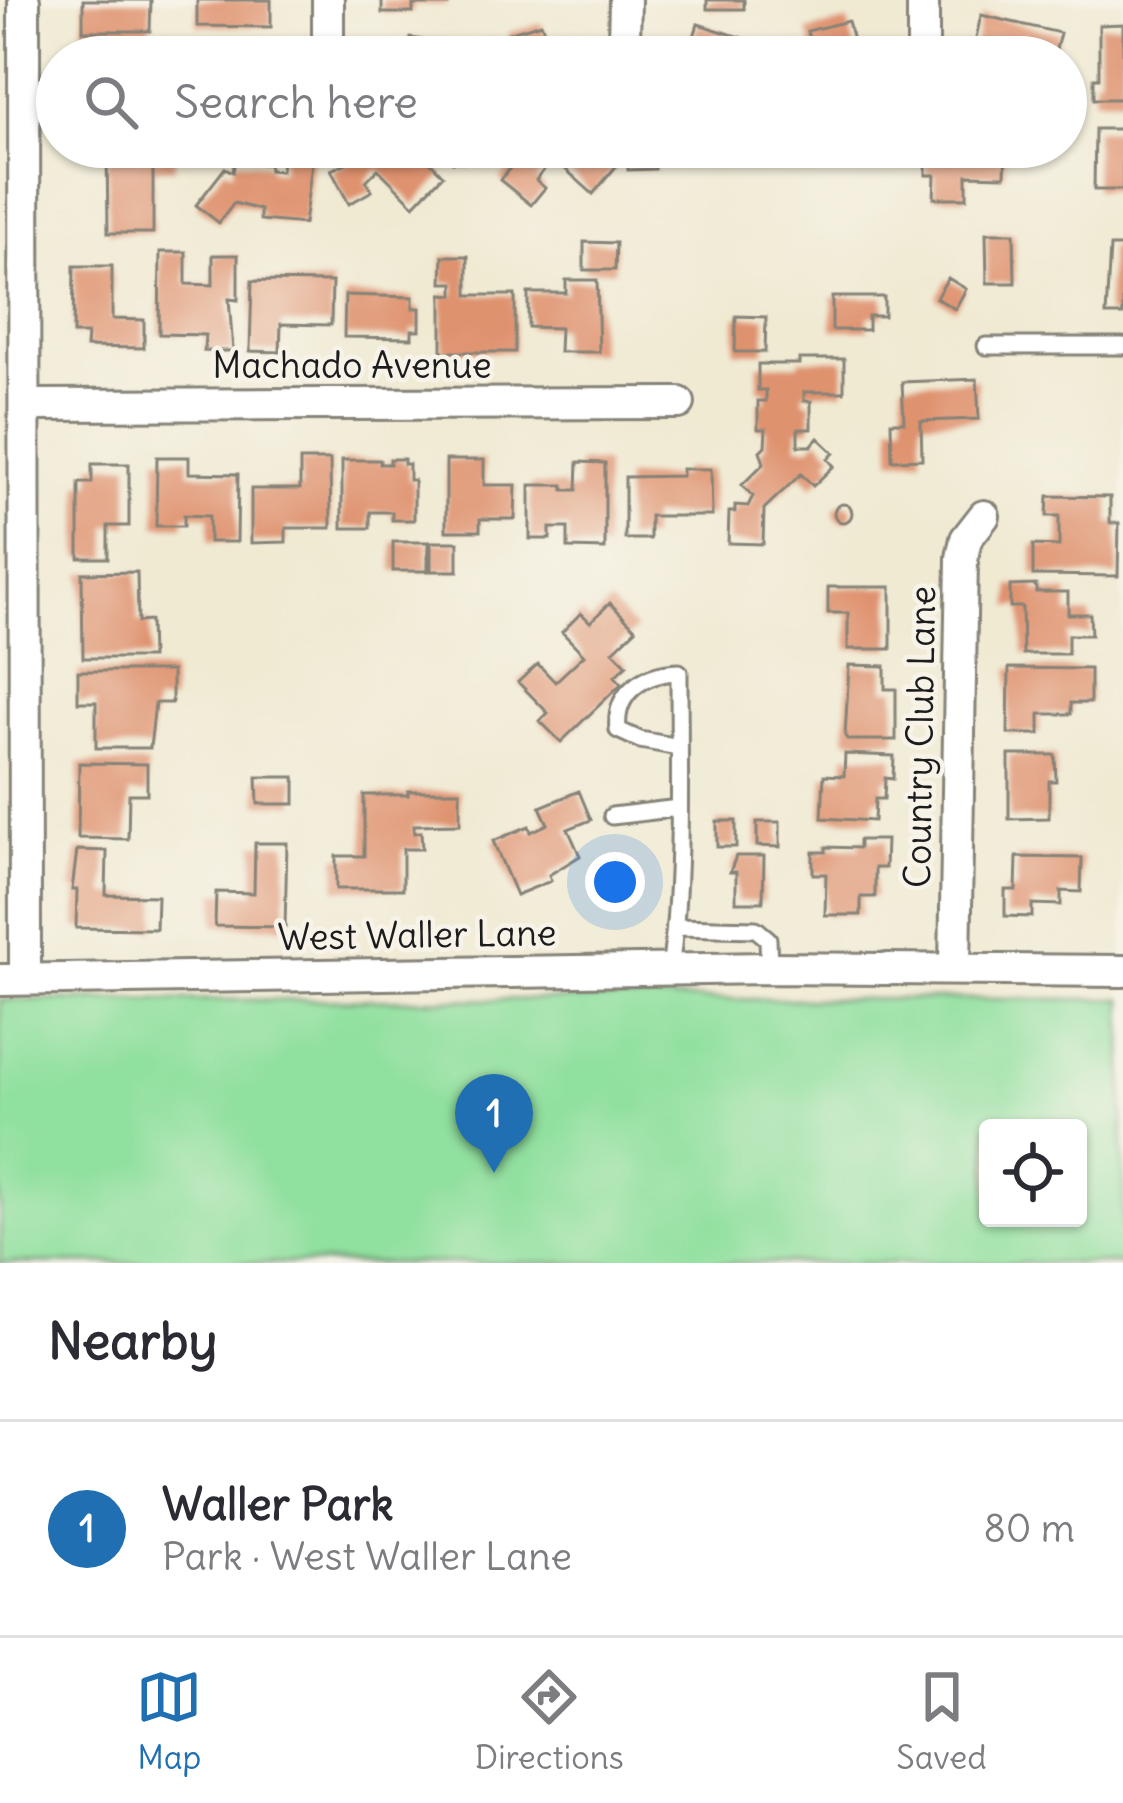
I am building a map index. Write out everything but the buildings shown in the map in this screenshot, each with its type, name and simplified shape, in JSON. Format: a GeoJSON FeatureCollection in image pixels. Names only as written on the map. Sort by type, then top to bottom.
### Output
{"type":"FeatureCollection","features":[{"type":"Feature","properties":{"kind":"street"},"geometry":{"type":"LineString","coordinates":[[12,980],[25,405],[24,0]]}},
{"type":"Feature","properties":{"kind":"street"},"geometry":{"type":"LineString","coordinates":[[328,0],[328,36]]}},
{"type":"Feature","properties":{"kind":"street"},"geometry":{"type":"LineString","coordinates":[[624,36],[625,0]]}},
{"type":"Feature","properties":{"kind":"street"},"geometry":{"type":"LineString","coordinates":[[923,0],[923,36]]}},
{"type":"Feature","properties":{"kind":"street","name":"Machado Avenue"},"geometry":{"type":"LineString","coordinates":[[25,405],[679,404]]}},
{"type":"Feature","properties":{"kind":"street","name":"Country Club Lane"},"geometry":{"type":"LineString","coordinates":[[955,967],[962,558],[966,539],[984,516]]}},
{"type":"Feature","properties":{"kind":"street","name":"West Waller Lane"},"geometry":{"type":"LineString","coordinates":[[12,980],[769,968],[1123,971]]}},
{"type":"Feature","properties":{"kind":"lane"},"geometry":{"type":"LineString","coordinates":[[986,346],[1123,346]]}},
{"type":"Feature","properties":{"kind":"lane"},"geometry":{"type":"LineString","coordinates":[[670,970],[676,927],[679,808],[679,747],[679,671],[656,672],[628,691],[616,711],[618,730],[640,740],[679,747]]}},
{"type":"Feature","properties":{"kind":"lane"},"geometry":{"type":"LineString","coordinates":[[611,816],[679,808]]}},
{"type":"Feature","properties":{"kind":"lane"},"geometry":{"type":"LineString","coordinates":[[676,927],[756,929],[768,939],[769,968]]}},
{"type":"Feature","properties":{"kind":"green space"},"geometry":{"type":"Polygon","coordinates":[[[1123,999],[1123,1263],[0,1263],[0,1000],[1123,999]]]}},
{"type":"Feature","properties":{"kind":"place","name":"Waller Park"},"geometry":{"type":"Point","coordinates":[494,1173]}}]}
